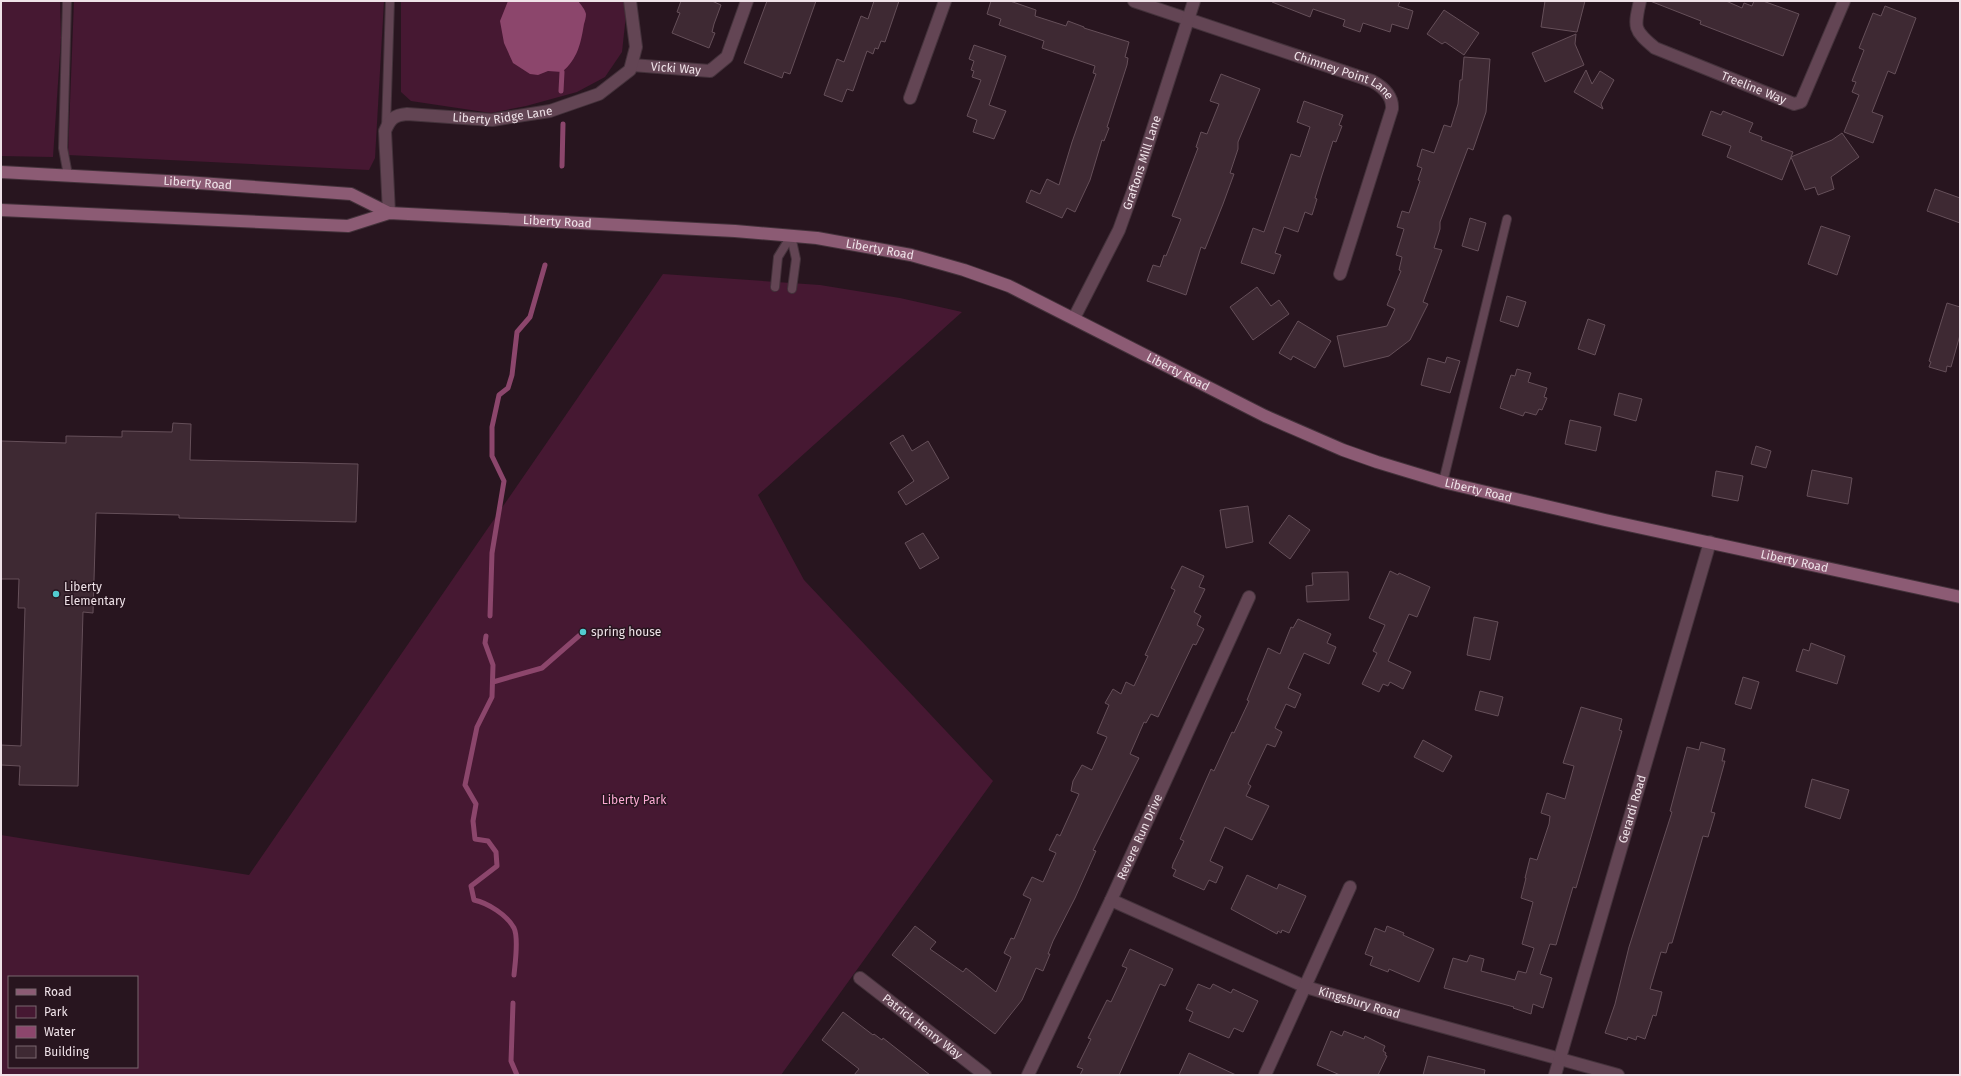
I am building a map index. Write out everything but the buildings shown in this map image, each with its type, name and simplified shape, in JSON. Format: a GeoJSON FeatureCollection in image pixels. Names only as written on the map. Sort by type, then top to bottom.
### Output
{"type":"FeatureCollection","features":[{"type":"Feature","properties":{"kind":"main road","name":"Liberty Road"},"geometry":{"type":"LineString","coordinates":[[1,172],[68,175],[351,194],[389,213]]}},
{"type":"Feature","properties":{"kind":"main road","name":"Liberty Road"},"geometry":{"type":"LineString","coordinates":[[1,210],[348,226],[389,213],[735,231],[817,238],[911,255],[964,270],[1009,286],[1265,416],[1343,450],[1377,462],[1443,482],[1605,520],[1959,595]]}},
{"type":"Feature","properties":{"kind":"street"},"geometry":{"type":"LineString","coordinates":[[630,1],[636,47],[632,65]]}},
{"type":"Feature","properties":{"kind":"street","name":"Vicki Way"},"geometry":{"type":"LineString","coordinates":[[632,65],[710,71],[727,56],[747,1]]}},
{"type":"Feature","properties":{"kind":"street"},"geometry":{"type":"LineString","coordinates":[[910,98],[945,1]]}},
{"type":"Feature","properties":{"kind":"street","name":"Chimney Point Lane"},"geometry":{"type":"LineString","coordinates":[[1134,1],[1372,81],[1386,91],[1393,103],[1392,109],[1340,274]]}},
{"type":"Feature","properties":{"kind":"street","name":"Graftons Mill Lane"},"geometry":{"type":"LineString","coordinates":[[1074,318],[1121,224],[1194,1]]}},
{"type":"Feature","properties":{"kind":"street","name":"Treeline Way"},"geometry":{"type":"LineString","coordinates":[[1640,1],[1635,23],[1642,37],[1655,48],[1794,104],[1801,102],[1844,1]]}},
{"type":"Feature","properties":{"kind":"street","name":"Liberty Ridge Lane"},"geometry":{"type":"LineString","coordinates":[[386,131],[389,121],[396,115],[407,114],[492,120],[550,111],[599,94],[630,70],[632,65]]}},
{"type":"Feature","properties":{"kind":"street"},"geometry":{"type":"LineString","coordinates":[[386,131],[389,213]]}},
{"type":"Feature","properties":{"kind":"street","name":"Gerardi Road"},"geometry":{"type":"LineString","coordinates":[[1555,1075],[1710,542]]}},
{"type":"Feature","properties":{"kind":"street","name":"Revere Run Drive"},"geometry":{"type":"LineString","coordinates":[[1028,1075],[1111,900],[1249,597]]}},
{"type":"Feature","properties":{"kind":"street"},"geometry":{"type":"LineString","coordinates":[[1265,1075],[1350,887]]}},
{"type":"Feature","properties":{"kind":"street","name":"Kingsbury Road"},"geometry":{"type":"LineString","coordinates":[[1111,900],[1306,987],[1618,1075]]}},
{"type":"Feature","properties":{"kind":"street","name":"Patrick Henry Way"},"geometry":{"type":"LineString","coordinates":[[860,978],[985,1075]]}},
{"type":"Feature","properties":{"kind":"lane"},"geometry":{"type":"LineString","coordinates":[[67,1],[63,148],[68,175]]}},
{"type":"Feature","properties":{"kind":"lane"},"geometry":{"type":"LineString","coordinates":[[386,131],[390,1]]}},
{"type":"Feature","properties":{"kind":"lane"},"geometry":{"type":"LineString","coordinates":[[1443,482],[1507,219]]}},
{"type":"Feature","properties":{"kind":"lane"},"geometry":{"type":"LineString","coordinates":[[775,287],[778,257],[791,236]]}},
{"type":"Feature","properties":{"kind":"lane"},"geometry":{"type":"LineString","coordinates":[[791,236],[796,260],[792,289]]}},
{"type":"Feature","properties":{"kind":"green space"},"geometry":{"type":"Polygon","coordinates":[[[1,1],[60,1],[61,38],[53,157],[1,156],[1,1]]]}},
{"type":"Feature","properties":{"kind":"green space"},"geometry":{"type":"Polygon","coordinates":[[[74,1],[384,1],[375,158],[369,170],[68,155],[74,1]]]}},
{"type":"Feature","properties":{"kind":"green space"},"geometry":{"type":"Polygon","coordinates":[[[401,1],[624,1],[626,15],[622,52],[605,77],[577,92],[526,106],[491,113],[411,101],[401,92],[401,1]]]}},
{"type":"Feature","properties":{"kind":"green space","name":"Liberty Park"},"geometry":{"type":"Polygon","coordinates":[[[663,274],[820,285],[900,298],[962,312],[758,495],[804,580],[993,781],[781,1075],[1,1075],[1,835],[249,875],[663,274]]]}},
{"type":"Feature","properties":{"kind":"water"},"geometry":{"type":"Polygon","coordinates":[[[508,1],[578,1],[582,6],[586,15],[580,44],[572,62],[562,72],[548,71],[538,75],[530,74],[513,63],[504,43],[500,21],[508,1]]]}},
{"type":"Feature","properties":{"kind":"waterway"},"geometry":{"type":"LineString","coordinates":[[561,91],[562,72]]}},
{"type":"Feature","properties":{"kind":"waterway"},"geometry":{"type":"LineString","coordinates":[[562,166],[563,124]]}},
{"type":"Feature","properties":{"kind":"waterway"},"geometry":{"type":"LineString","coordinates":[[490,616],[492,553],[504,481],[492,456],[492,427],[499,395],[508,388],[512,375],[517,332],[530,317],[545,265]]}},
{"type":"Feature","properties":{"kind":"waterway"},"geometry":{"type":"LineString","coordinates":[[493,682],[542,668],[581,634]]}},
{"type":"Feature","properties":{"kind":"waterway"},"geometry":{"type":"LineString","coordinates":[[486,636],[485,643],[493,665],[492,697],[477,727],[465,785],[476,804],[473,821],[475,839],[488,841],[496,852],[497,866],[471,886],[474,900],[497,910],[511,923],[514,928],[516,938],[514,975]]}},
{"type":"Feature","properties":{"kind":"waterway"},"geometry":{"type":"LineString","coordinates":[[513,1003],[511,1061],[517,1075]]}},
{"type":"Feature","properties":{"kind":"place","name":"Liberty Elementary"},"geometry":{"type":"Point","coordinates":[56,594]}},
{"type":"Feature","properties":{"kind":"place","name":"spring house"},"geometry":{"type":"Point","coordinates":[583,632]}}]}
